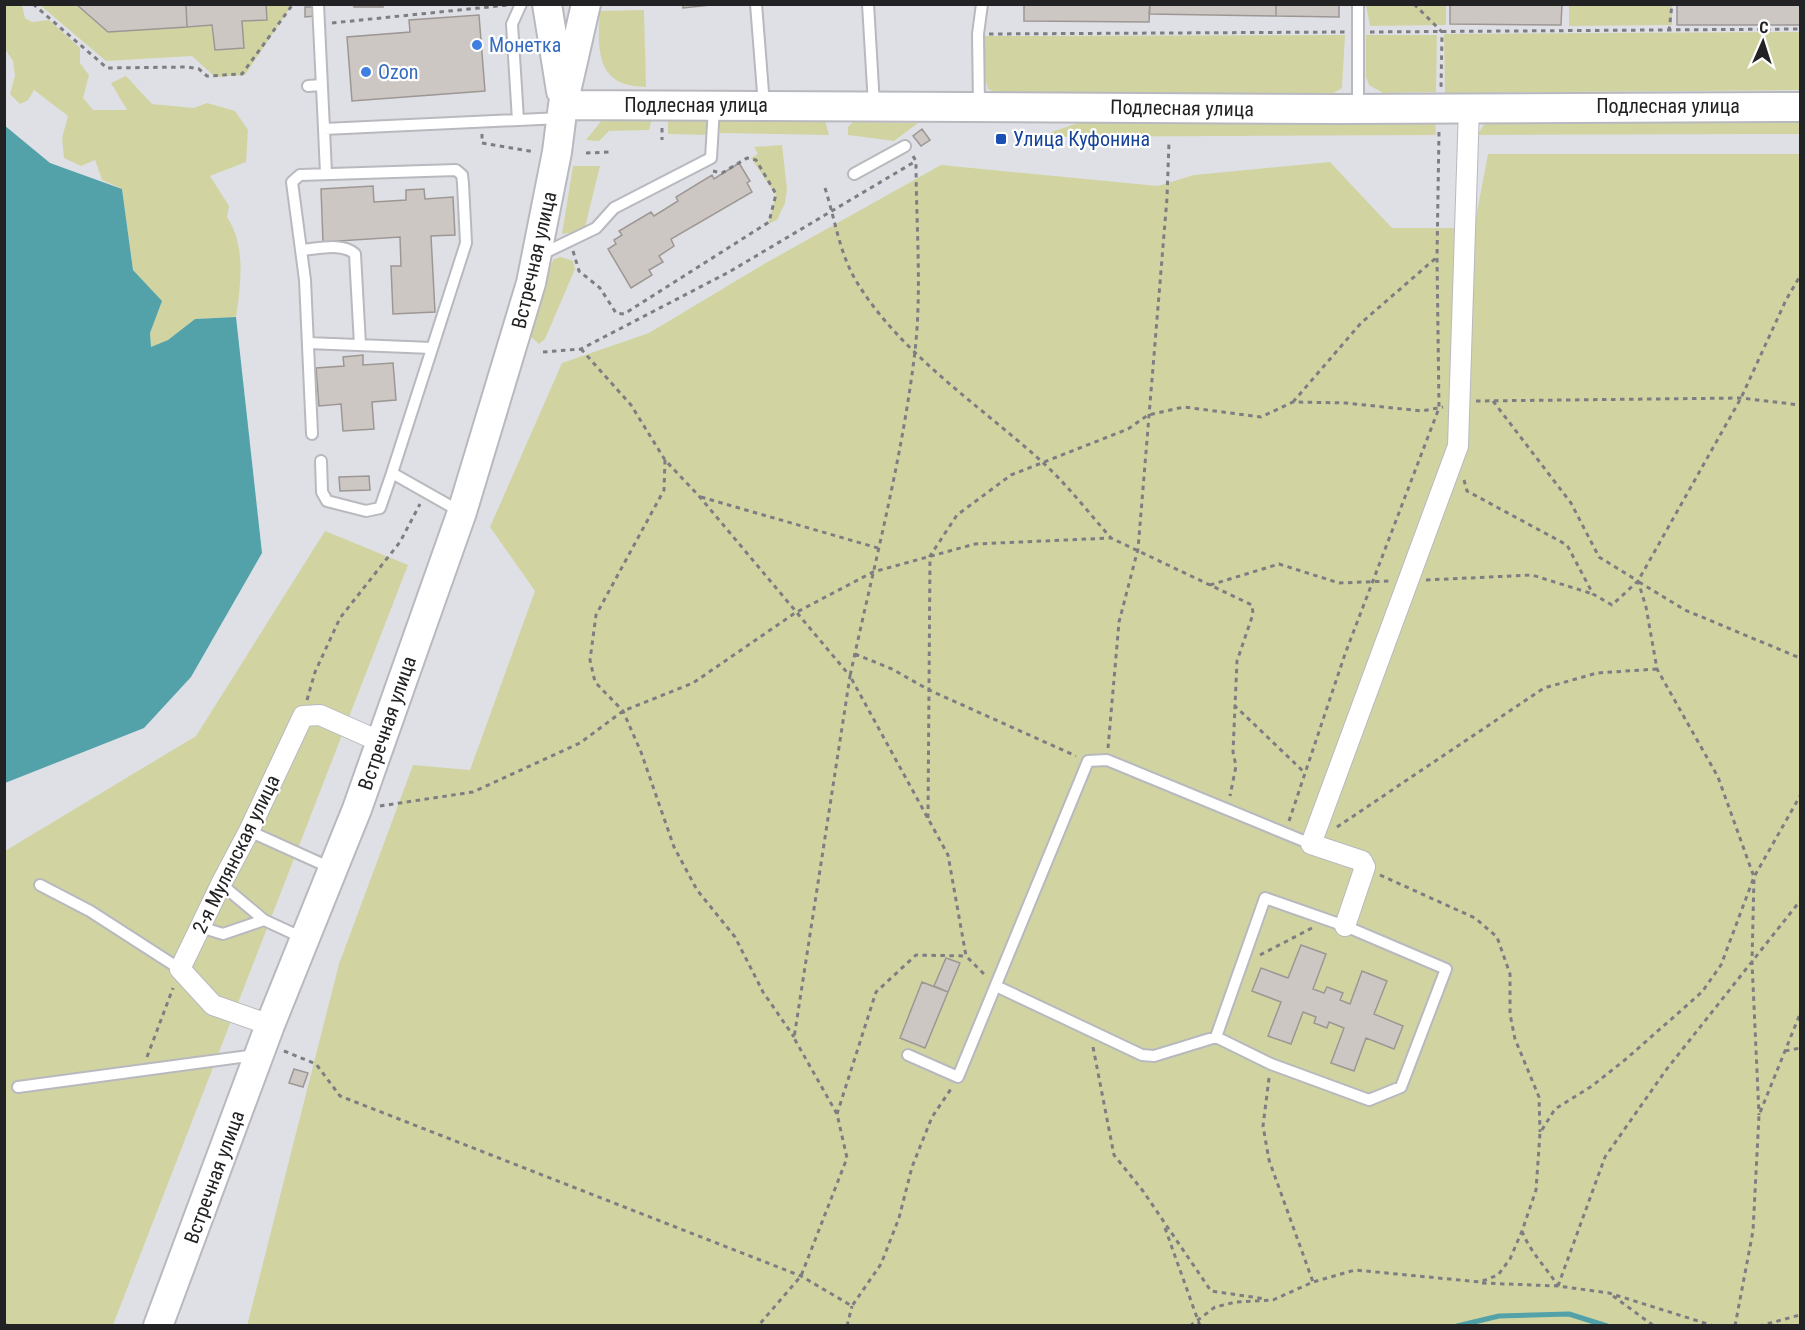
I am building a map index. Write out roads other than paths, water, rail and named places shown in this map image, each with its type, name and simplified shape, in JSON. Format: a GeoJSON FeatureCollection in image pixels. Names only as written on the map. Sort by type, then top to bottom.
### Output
{"type":"FeatureCollection","features":[{"type":"Feature","properties":{"kind":"main road"},"geometry":{"type":"LineString","coordinates":[[547,4],[562,112]]}},
{"type":"Feature","properties":{"kind":"main road"},"geometry":{"type":"LineString","coordinates":[[562,112],[586,4]]}},
{"type":"Feature","properties":{"kind":"main road","name":"Подлесная улица"},"geometry":{"type":"LineString","coordinates":[[562,112],[714,105],[1358,109],[1800,107]]}},
{"type":"Feature","properties":{"kind":"main road","name":"Встречная улица"},"geometry":{"type":"LineString","coordinates":[[158,1326],[265,1041],[357,809],[462,512],[515,341],[537,256],[562,112]]}},
{"type":"Feature","properties":{"kind":"street"},"geometry":{"type":"LineString","coordinates":[[1338,924],[1365,872],[1362,861],[1311,844],[1458,446],[1469,107]]}},
{"type":"Feature","properties":{"kind":"street","name":"2-я Мулянская улица"},"geometry":{"type":"LineString","coordinates":[[180,969],[303,716],[320,715],[381,742]]}},
{"type":"Feature","properties":{"kind":"street"},"geometry":{"type":"LineString","coordinates":[[180,969],[213,1005],[265,1041]]}},
{"type":"Feature","properties":{"kind":"lane"},"geometry":{"type":"LineString","coordinates":[[318,4],[326,174]]}},
{"type":"Feature","properties":{"kind":"lane"},"geometry":{"type":"LineString","coordinates":[[518,120],[512,24],[520,4]]}},
{"type":"Feature","properties":{"kind":"lane"},"geometry":{"type":"LineString","coordinates":[[756,4],[764,105]]}},
{"type":"Feature","properties":{"kind":"lane"},"geometry":{"type":"LineString","coordinates":[[868,4],[873,45],[874,105]]}},
{"type":"Feature","properties":{"kind":"lane"},"geometry":{"type":"LineString","coordinates":[[980,106],[978,34],[982,4]]}},
{"type":"Feature","properties":{"kind":"lane"},"geometry":{"type":"LineString","coordinates":[[1358,4],[1358,109]]}},
{"type":"Feature","properties":{"kind":"lane"},"geometry":{"type":"LineString","coordinates":[[308,86],[321,85]]}},
{"type":"Feature","properties":{"kind":"lane"},"geometry":{"type":"LineString","coordinates":[[537,256],[596,228],[614,208],[707,161],[712,153],[714,105]]}},
{"type":"Feature","properties":{"kind":"lane"},"geometry":{"type":"LineString","coordinates":[[324,129],[518,120],[562,112]]}},
{"type":"Feature","properties":{"kind":"lane"},"geometry":{"type":"LineString","coordinates":[[854,174],[905,146]]}},
{"type":"Feature","properties":{"kind":"lane"},"geometry":{"type":"LineString","coordinates":[[312,434],[301,250],[292,182],[300,176],[326,174],[456,170],[462,175],[466,243],[380,508],[366,511],[327,501],[322,492],[321,461]]}},
{"type":"Feature","properties":{"kind":"lane"},"geometry":{"type":"LineString","coordinates":[[301,250],[343,248],[350,249],[355,254],[360,345]]}},
{"type":"Feature","properties":{"kind":"lane"},"geometry":{"type":"LineString","coordinates":[[308,343],[432,348]]}},
{"type":"Feature","properties":{"kind":"lane"},"geometry":{"type":"LineString","coordinates":[[392,473],[462,512]]}},
{"type":"Feature","properties":{"kind":"lane"},"geometry":{"type":"LineString","coordinates":[[908,1055],[958,1077],[1088,761],[1107,760],[1311,844]]}},
{"type":"Feature","properties":{"kind":"lane"},"geometry":{"type":"LineString","coordinates":[[249,831],[333,869]]}},
{"type":"Feature","properties":{"kind":"lane"},"geometry":{"type":"LineString","coordinates":[[221,884],[264,920],[305,939]]}},
{"type":"Feature","properties":{"kind":"lane"},"geometry":{"type":"LineString","coordinates":[[40,885],[90,911],[180,969]]}},
{"type":"Feature","properties":{"kind":"lane"},"geometry":{"type":"LineString","coordinates":[[996,986],[1090,1031],[1149,1056],[1216,1037],[1271,1064],[1369,1100],[1401,1087],[1446,969],[1338,924],[1265,898],[1216,1037]]}},
{"type":"Feature","properties":{"kind":"lane"},"geometry":{"type":"LineString","coordinates":[[200,927],[224,934],[264,920]]}},
{"type":"Feature","properties":{"kind":"lane"},"geometry":{"type":"LineString","coordinates":[[18,1088],[141,1072],[265,1041]]}},
{"type":"Feature","properties":{"kind":"water"},"geometry":{"type":"Polygon","coordinates":[[[4,125],[50,163],[122,189],[133,270],[162,301],[150,333],[151,347],[168,340],[195,319],[236,317],[262,553],[191,677],[144,728],[5,783],[4,125]]]}},
{"type":"Feature","properties":{"kind":"waterway"},"geometry":{"type":"LineString","coordinates":[[1457,1326],[1499,1316],[1569,1314],[1607,1326]]}},
{"type":"Feature","properties":{"kind":"place","name":"Монетка"},"geometry":{"type":"Point","coordinates":[477,45]}},
{"type":"Feature","properties":{"kind":"place","name":"Ozon"},"geometry":{"type":"Point","coordinates":[366,72]}},
{"type":"Feature","properties":{"kind":"place","name":"Улица Куфонина"},"geometry":{"type":"Point","coordinates":[1001,139]}}]}
